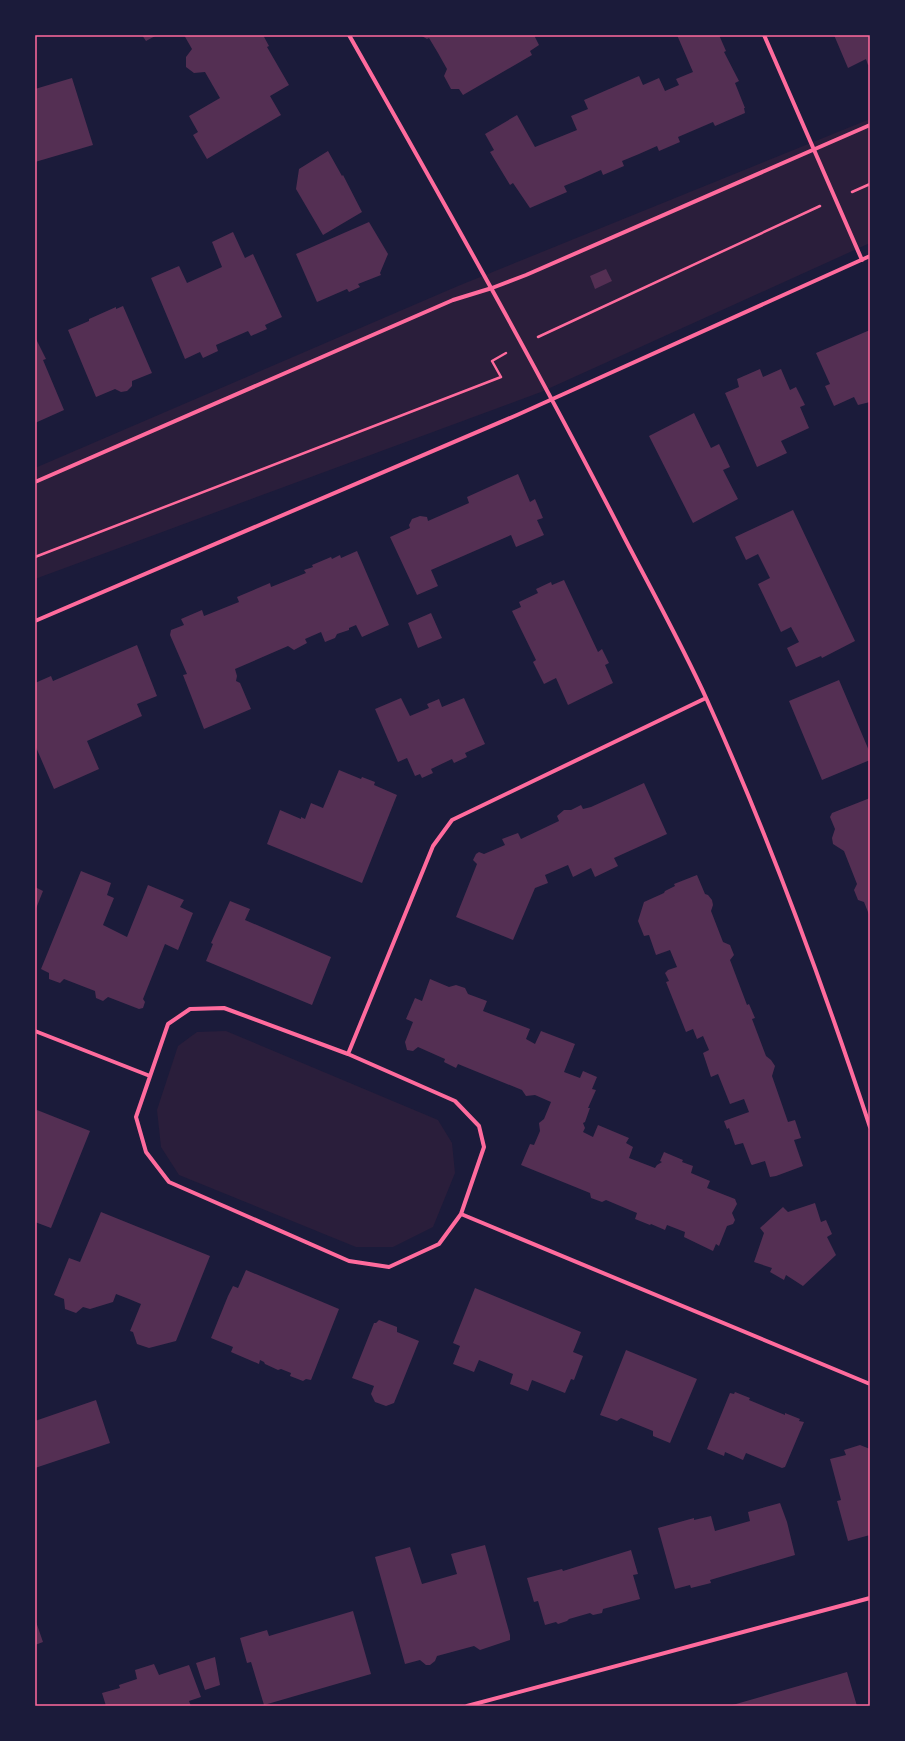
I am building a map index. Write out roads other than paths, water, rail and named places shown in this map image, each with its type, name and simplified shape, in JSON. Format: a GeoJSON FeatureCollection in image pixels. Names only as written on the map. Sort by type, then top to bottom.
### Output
{"type":"FeatureCollection","features":[{"type":"Feature","properties":{"kind":"street"},"geometry":{"type":"LineString","coordinates":[[349,35],[492,288],[552,399],[706,698],[766,840],[836,1024],[870,1127]]}},
{"type":"Feature","properties":{"kind":"street"},"geometry":{"type":"LineString","coordinates":[[764,35],[862,260]]}},
{"type":"Feature","properties":{"kind":"street"},"geometry":{"type":"LineString","coordinates":[[35,482],[453,300],[492,288],[870,125]]}},
{"type":"Feature","properties":{"kind":"street"},"geometry":{"type":"LineString","coordinates":[[35,621],[552,399],[870,256]]}},
{"type":"Feature","properties":{"kind":"street"},"geometry":{"type":"LineString","coordinates":[[348,1054],[433,846],[452,820],[706,698]]}},
{"type":"Feature","properties":{"kind":"street"},"geometry":{"type":"LineString","coordinates":[[224,1008],[348,1054],[455,1101],[479,1126],[484,1147],[461,1214],[440,1244],[389,1267],[349,1261],[169,1182],[146,1152],[136,1117],[168,1024],[190,1009],[224,1008]]}},
{"type":"Feature","properties":{"kind":"street"},"geometry":{"type":"LineString","coordinates":[[35,1031],[150,1076]]}},
{"type":"Feature","properties":{"kind":"street"},"geometry":{"type":"LineString","coordinates":[[461,1214],[870,1384]]}},
{"type":"Feature","properties":{"kind":"street"},"geometry":{"type":"LineString","coordinates":[[467,1706],[870,1598]]}}]}
